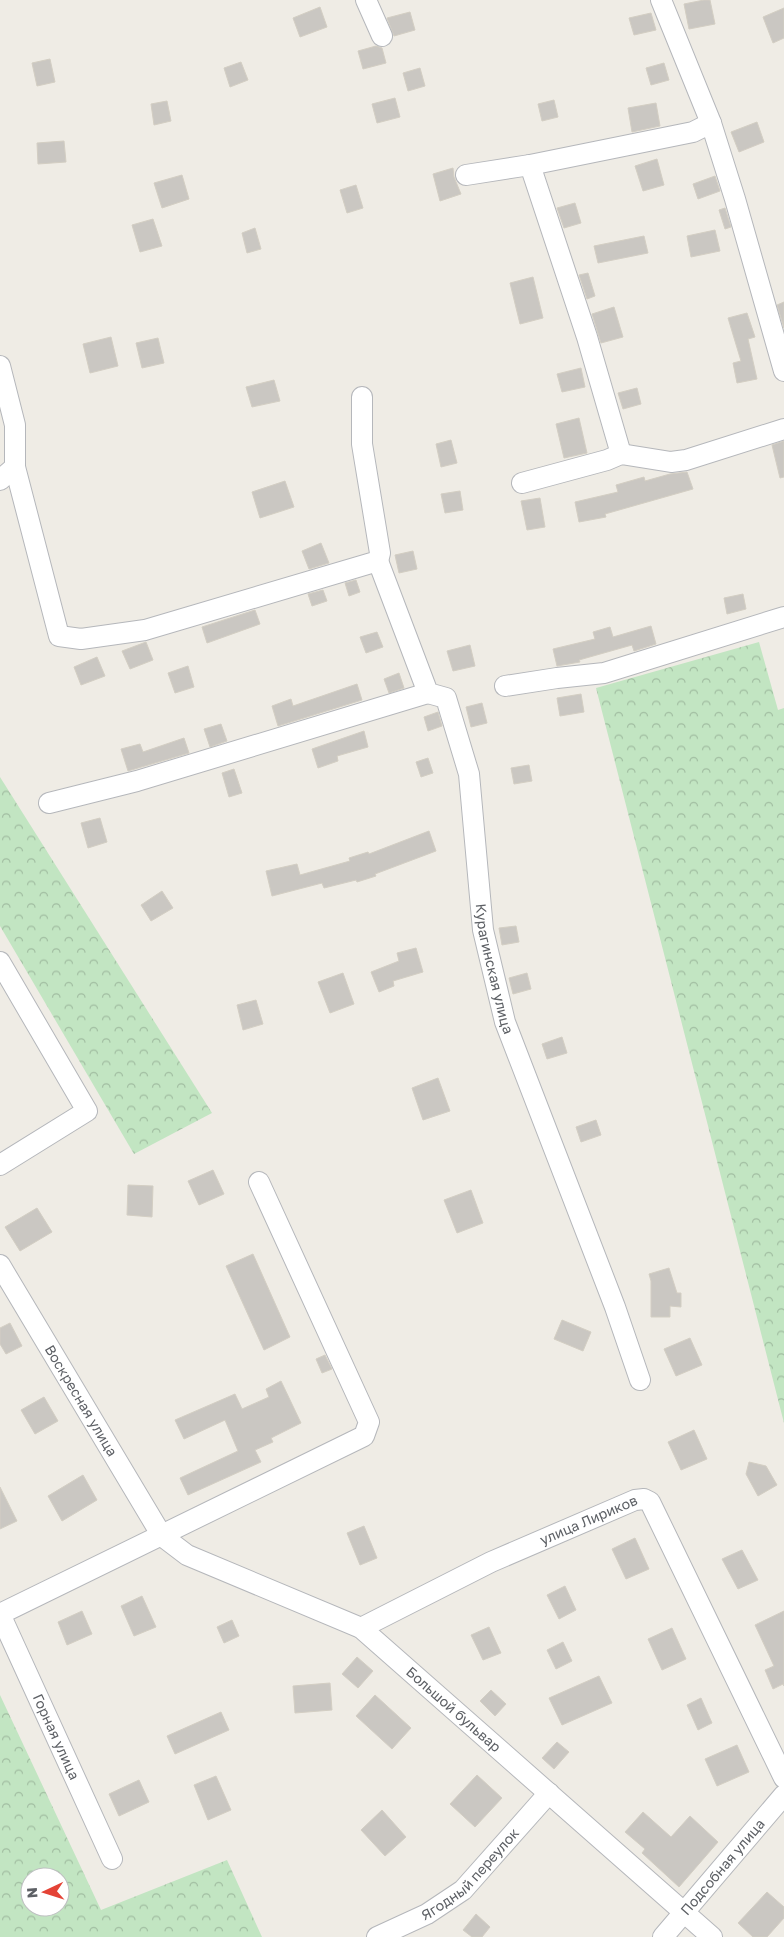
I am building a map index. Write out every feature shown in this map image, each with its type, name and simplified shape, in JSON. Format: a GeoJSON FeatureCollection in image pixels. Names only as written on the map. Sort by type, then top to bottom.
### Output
{"type":"FeatureCollection","features":[{"type":"Feature","properties":{"kind":"street"},"geometry":{"type":"LineString","coordinates":[[366,0],[382,36]]}},
{"type":"Feature","properties":{"kind":"street"},"geometry":{"type":"LineString","coordinates":[[661,0],[711,123],[735,199],[784,372]]}},
{"type":"Feature","properties":{"kind":"street"},"geometry":{"type":"LineString","coordinates":[[466,175],[530,165],[693,132],[711,123]]}},
{"type":"Feature","properties":{"kind":"street"},"geometry":{"type":"LineString","coordinates":[[530,165],[587,337],[621,454]]}},
{"type":"Feature","properties":{"kind":"street"},"geometry":{"type":"LineString","coordinates":[[0,366],[15,425],[7,473],[59,636],[81,639],[145,630],[378,561]]}},
{"type":"Feature","properties":{"kind":"street"},"geometry":{"type":"LineString","coordinates":[[49,803],[137,781],[428,693],[378,561],[380,554],[362,444],[362,397]]}},
{"type":"Feature","properties":{"kind":"street"},"geometry":{"type":"LineString","coordinates":[[522,483],[607,460],[621,454],[671,462],[686,460],[784,429]]}},
{"type":"Feature","properties":{"kind":"street"},"geometry":{"type":"LineString","coordinates":[[504,686],[604,673],[784,617]]}},
{"type":"Feature","properties":{"kind":"street","name":"Курагинская улица"},"geometry":{"type":"LineString","coordinates":[[428,693],[446,698],[469,774],[483,930],[505,1022],[615,1307],[640,1380]]}},
{"type":"Feature","properties":{"kind":"street"},"geometry":{"type":"LineString","coordinates":[[0,962],[87,1111],[0,1165]]}},
{"type":"Feature","properties":{"kind":"street"},"geometry":{"type":"LineString","coordinates":[[0,1614],[364,1436],[369,1422],[259,1182]]}},
{"type":"Feature","properties":{"kind":"street","name":"Воскресная улица"},"geometry":{"type":"LineString","coordinates":[[0,1265],[162,1536]]}},
{"type":"Feature","properties":{"kind":"street","name":"улица Лириков"},"geometry":{"type":"LineString","coordinates":[[361,1628],[491,1562],[635,1500],[644,1499],[650,1502],[784,1778]]}},
{"type":"Feature","properties":{"kind":"street","name":"Большой бульвар"},"geometry":{"type":"LineString","coordinates":[[162,1536],[187,1555],[361,1628],[712,1937]]}},
{"type":"Feature","properties":{"kind":"street","name":"Горная улица"},"geometry":{"type":"LineString","coordinates":[[0,1614],[112,1859]]}},
{"type":"Feature","properties":{"kind":"street","name":"Ягодный переулок"},"geometry":{"type":"LineString","coordinates":[[377,1937],[427,1914],[463,1890],[549,1794]]}},
{"type":"Feature","properties":{"kind":"street","name":"Подсобная улица"},"geometry":{"type":"LineString","coordinates":[[663,1937],[784,1796]]}},
{"type":"Feature","properties":{"kind":"green space"},"geometry":{"type":"Polygon","coordinates":[[[759,642],[778,710],[784,708],[784,1423],[596,688],[759,642]]]}},
{"type":"Feature","properties":{"kind":"green space"},"geometry":{"type":"Polygon","coordinates":[[[0,777],[212,1113],[134,1154],[0,926],[0,777]]]}},
{"type":"Feature","properties":{"kind":"green space"},"geometry":{"type":"Polygon","coordinates":[[[0,1695],[101,1910],[227,1860],[262,1937],[0,1937],[0,1695]]]}},
{"type":"Feature","properties":{"kind":"building"},"geometry":{"type":"Polygon","coordinates":[[[710,0],[715,24],[689,29],[684,4],[710,0]]]}},
{"type":"Feature","properties":{"kind":"building"},"geometry":{"type":"Polygon","coordinates":[[[320,7],[327,27],[300,37],[293,18],[320,7]]]}},
{"type":"Feature","properties":{"kind":"building"},"geometry":{"type":"Polygon","coordinates":[[[784,8],[784,38],[773,43],[763,17],[784,8]]]}},
{"type":"Feature","properties":{"kind":"building"},"geometry":{"type":"Polygon","coordinates":[[[410,12],[415,30],[394,36],[387,18],[410,12]]]}},
{"type":"Feature","properties":{"kind":"building"},"geometry":{"type":"Polygon","coordinates":[[[651,13],[656,30],[634,35],[629,18],[651,13]]]}},
{"type":"Feature","properties":{"kind":"building"},"geometry":{"type":"Polygon","coordinates":[[[376,46],[382,48],[386,63],[363,69],[358,51],[376,46]]]}},
{"type":"Feature","properties":{"kind":"building"},"geometry":{"type":"Polygon","coordinates":[[[50,59],[55,82],[37,86],[32,63],[50,59]]]}},
{"type":"Feature","properties":{"kind":"building"},"geometry":{"type":"Polygon","coordinates":[[[241,62],[248,80],[230,87],[224,68],[241,62]]]}},
{"type":"Feature","properties":{"kind":"building"},"geometry":{"type":"Polygon","coordinates":[[[664,63],[669,80],[651,85],[646,68],[664,63]]]}},
{"type":"Feature","properties":{"kind":"building"},"geometry":{"type":"Polygon","coordinates":[[[420,68],[425,86],[408,91],[403,73],[420,68]]]}},
{"type":"Feature","properties":{"kind":"building"},"geometry":{"type":"Polygon","coordinates":[[[395,98],[400,117],[377,123],[372,104],[395,98]]]}},
{"type":"Feature","properties":{"kind":"building"},"geometry":{"type":"Polygon","coordinates":[[[554,100],[558,117],[542,121],[538,104],[554,100]]]}},
{"type":"Feature","properties":{"kind":"building"},"geometry":{"type":"Polygon","coordinates":[[[167,101],[171,121],[154,125],[151,104],[167,101]]]}},
{"type":"Feature","properties":{"kind":"building"},"geometry":{"type":"Polygon","coordinates":[[[656,103],[660,126],[632,132],[628,108],[656,103]]]}},
{"type":"Feature","properties":{"kind":"building"},"geometry":{"type":"Polygon","coordinates":[[[757,122],[764,142],[739,152],[731,132],[757,122]]]}},
{"type":"Feature","properties":{"kind":"building"},"geometry":{"type":"Polygon","coordinates":[[[64,141],[66,162],[38,164],[37,143],[64,141]]]}},
{"type":"Feature","properties":{"kind":"building"},"geometry":{"type":"Polygon","coordinates":[[[657,159],[664,185],[643,191],[635,166],[657,159]]]}},
{"type":"Feature","properties":{"kind":"building"},"geometry":{"type":"Polygon","coordinates":[[[453,168],[454,177],[461,194],[440,201],[433,174],[453,168]]]}},
{"type":"Feature","properties":{"kind":"building"},"geometry":{"type":"Polygon","coordinates":[[[182,175],[189,199],[162,208],[154,183],[182,175]]]}},
{"type":"Feature","properties":{"kind":"building"},"geometry":{"type":"Polygon","coordinates":[[[715,176],[720,191],[698,199],[693,184],[715,176]]]}},
{"type":"Feature","properties":{"kind":"building"},"geometry":{"type":"Polygon","coordinates":[[[356,185],[363,208],[347,213],[340,190],[356,185]]]}},
{"type":"Feature","properties":{"kind":"building"},"geometry":{"type":"Polygon","coordinates":[[[575,203],[581,223],[564,228],[557,208],[575,203]]]}},
{"type":"Feature","properties":{"kind":"building"},"geometry":{"type":"Polygon","coordinates":[[[725,208],[731,227],[725,229],[719,210],[725,208]]]}},
{"type":"Feature","properties":{"kind":"building"},"geometry":{"type":"Polygon","coordinates":[[[153,219],[162,246],[140,252],[132,225],[153,219]]]}},
{"type":"Feature","properties":{"kind":"building"},"geometry":{"type":"Polygon","coordinates":[[[255,228],[261,249],[247,253],[242,233],[255,228]]]}},
{"type":"Feature","properties":{"kind":"building"},"geometry":{"type":"Polygon","coordinates":[[[715,230],[720,251],[691,257],[687,236],[715,230]]]}},
{"type":"Feature","properties":{"kind":"building"},"geometry":{"type":"Polygon","coordinates":[[[644,236],[648,253],[598,263],[594,246],[644,236]]]}},
{"type":"Feature","properties":{"kind":"building"},"geometry":{"type":"Polygon","coordinates":[[[588,273],[595,296],[587,299],[579,275],[588,273]]]}},
{"type":"Feature","properties":{"kind":"building"},"geometry":{"type":"Polygon","coordinates":[[[533,277],[543,318],[520,324],[510,283],[533,277]]]}},
{"type":"Feature","properties":{"kind":"building"},"geometry":{"type":"Polygon","coordinates":[[[784,302],[784,328],[777,305],[784,302]]]}},
{"type":"Feature","properties":{"kind":"building"},"geometry":{"type":"Polygon","coordinates":[[[614,307],[623,337],[601,343],[592,314],[614,307]]]}},
{"type":"Feature","properties":{"kind":"building"},"geometry":{"type":"Polygon","coordinates":[[[747,313],[755,337],[748,339],[757,379],[737,383],[733,363],[741,361],[728,318],[747,313]]]}},
{"type":"Feature","properties":{"kind":"building"},"geometry":{"type":"Polygon","coordinates":[[[111,337],[118,366],[90,373],[83,344],[111,337]]]}},
{"type":"Feature","properties":{"kind":"building"},"geometry":{"type":"Polygon","coordinates":[[[158,338],[164,363],[142,368],[136,343],[158,338]]]}},
{"type":"Feature","properties":{"kind":"building"},"geometry":{"type":"Polygon","coordinates":[[[581,368],[585,387],[562,392],[557,374],[581,368]]]}},
{"type":"Feature","properties":{"kind":"building"},"geometry":{"type":"Polygon","coordinates":[[[274,380],[280,401],[252,407],[246,387],[274,380]]]}},
{"type":"Feature","properties":{"kind":"building"},"geometry":{"type":"Polygon","coordinates":[[[637,388],[641,404],[623,409],[618,393],[637,388]]]}},
{"type":"Feature","properties":{"kind":"building"},"geometry":{"type":"Polygon","coordinates":[[[579,418],[587,453],[564,458],[556,424],[579,418]]]}},
{"type":"Feature","properties":{"kind":"building"},"geometry":{"type":"Polygon","coordinates":[[[451,440],[457,463],[441,467],[436,444],[451,440]]]}},
{"type":"Feature","properties":{"kind":"building"},"geometry":{"type":"Polygon","coordinates":[[[784,441],[784,477],[780,478],[772,445],[784,441]]]}},
{"type":"Feature","properties":{"kind":"building"},"geometry":{"type":"Polygon","coordinates":[[[687,472],[693,489],[605,514],[606,517],[579,522],[575,502],[618,492],[616,485],[644,477],[645,481],[670,474],[687,472]]]}},
{"type":"Feature","properties":{"kind":"building"},"geometry":{"type":"Polygon","coordinates":[[[285,481],[294,507],[260,518],[252,492],[285,481]]]}},
{"type":"Feature","properties":{"kind":"building"},"geometry":{"type":"Polygon","coordinates":[[[460,491],[463,510],[445,513],[441,494],[460,491]]]}},
{"type":"Feature","properties":{"kind":"building"},"geometry":{"type":"Polygon","coordinates":[[[540,498],[545,527],[527,530],[521,501],[540,498]]]}},
{"type":"Feature","properties":{"kind":"building"},"geometry":{"type":"Polygon","coordinates":[[[321,543],[329,563],[309,569],[302,551],[321,543]]]}},
{"type":"Feature","properties":{"kind":"building"},"geometry":{"type":"Polygon","coordinates":[[[413,551],[417,569],[399,573],[395,555],[413,551]]]}},
{"type":"Feature","properties":{"kind":"building"},"geometry":{"type":"Polygon","coordinates":[[[356,580],[360,592],[349,596],[345,583],[356,580]]]}},
{"type":"Feature","properties":{"kind":"building"},"geometry":{"type":"Polygon","coordinates":[[[323,590],[327,601],[312,606],[308,594],[323,590]]]}},
{"type":"Feature","properties":{"kind":"building"},"geometry":{"type":"Polygon","coordinates":[[[743,594],[746,609],[727,614],[724,598],[743,594]]]}},
{"type":"Feature","properties":{"kind":"building"},"geometry":{"type":"Polygon","coordinates":[[[255,610],[260,624],[207,643],[202,627],[255,610]]]}},
{"type":"Feature","properties":{"kind":"building"},"geometry":{"type":"Polygon","coordinates":[[[651,626],[656,644],[634,651],[632,645],[579,660],[580,662],[557,666],[553,649],[595,639],[593,632],[610,627],[613,637],[651,626]]]}},
{"type":"Feature","properties":{"kind":"building"},"geometry":{"type":"Polygon","coordinates":[[[377,632],[383,647],[366,653],[360,637],[377,632]]]}},
{"type":"Feature","properties":{"kind":"building"},"geometry":{"type":"Polygon","coordinates":[[[146,642],[153,660],[130,669],[122,651],[146,642]]]}},
{"type":"Feature","properties":{"kind":"building"},"geometry":{"type":"Polygon","coordinates":[[[470,645],[475,666],[453,671],[447,651],[470,645]]]}},
{"type":"Feature","properties":{"kind":"building"},"geometry":{"type":"Polygon","coordinates":[[[97,657],[105,676],[81,685],[74,667],[97,657]]]}},
{"type":"Feature","properties":{"kind":"building"},"geometry":{"type":"Polygon","coordinates":[[[188,666],[194,687],[175,693],[168,673],[188,666]]]}},
{"type":"Feature","properties":{"kind":"building"},"geometry":{"type":"Polygon","coordinates":[[[399,673],[404,688],[389,693],[384,679],[399,673]]]}},
{"type":"Feature","properties":{"kind":"building"},"geometry":{"type":"Polygon","coordinates":[[[357,684],[362,700],[278,726],[272,706],[291,699],[293,706],[357,684]]]}},
{"type":"Feature","properties":{"kind":"building"},"geometry":{"type":"Polygon","coordinates":[[[581,694],[584,712],[560,716],[557,698],[581,694]]]}},
{"type":"Feature","properties":{"kind":"building"},"geometry":{"type":"Polygon","coordinates":[[[482,703],[487,723],[471,727],[466,707],[482,703]]]}},
{"type":"Feature","properties":{"kind":"building"},"geometry":{"type":"Polygon","coordinates":[[[438,712],[442,726],[428,731],[424,717],[438,712]]]}},
{"type":"Feature","properties":{"kind":"building"},"geometry":{"type":"Polygon","coordinates":[[[221,724],[227,741],[210,747],[204,729],[221,724]]]}},
{"type":"Feature","properties":{"kind":"building"},"geometry":{"type":"Polygon","coordinates":[[[364,731],[368,747],[337,756],[338,761],[318,768],[312,749],[364,731]]]}},
{"type":"Feature","properties":{"kind":"building"},"geometry":{"type":"Polygon","coordinates":[[[184,738],[189,753],[128,771],[121,749],[140,744],[143,752],[184,738]]]}},
{"type":"Feature","properties":{"kind":"building"},"geometry":{"type":"Polygon","coordinates":[[[428,758],[433,773],[421,777],[416,762],[428,758]]]}},
{"type":"Feature","properties":{"kind":"building"},"geometry":{"type":"Polygon","coordinates":[[[529,765],[532,781],[514,784],[511,768],[529,765]]]}},
{"type":"Feature","properties":{"kind":"building"},"geometry":{"type":"Polygon","coordinates":[[[234,769],[242,793],[229,797],[222,773],[234,769]]]}},
{"type":"Feature","properties":{"kind":"building"},"geometry":{"type":"Polygon","coordinates":[[[100,818],[107,842],[88,848],[81,823],[100,818]]]}},
{"type":"Feature","properties":{"kind":"building"},"geometry":{"type":"Polygon","coordinates":[[[429,831],[436,851],[375,874],[376,876],[357,882],[356,880],[324,888],[322,883],[272,896],[266,871],[297,864],[300,875],[350,861],[349,858],[368,852],[369,854],[429,831]]]}},
{"type":"Feature","properties":{"kind":"building"},"geometry":{"type":"Polygon","coordinates":[[[162,891],[173,908],[151,921],[141,905],[162,891]]]}},
{"type":"Feature","properties":{"kind":"building"},"geometry":{"type":"Polygon","coordinates":[[[516,926],[519,942],[502,945],[499,928],[516,926]]]}},
{"type":"Feature","properties":{"kind":"building"},"geometry":{"type":"Polygon","coordinates":[[[416,948],[423,972],[393,981],[394,986],[379,992],[371,972],[399,961],[397,953],[416,948]]]}},
{"type":"Feature","properties":{"kind":"building"},"geometry":{"type":"Polygon","coordinates":[[[343,973],[354,1004],[330,1013],[318,982],[343,973]]]}},
{"type":"Feature","properties":{"kind":"building"},"geometry":{"type":"Polygon","coordinates":[[[527,973],[531,989],[513,994],[509,978],[527,973]]]}},
{"type":"Feature","properties":{"kind":"building"},"geometry":{"type":"Polygon","coordinates":[[[256,1000],[263,1024],[243,1030],[237,1005],[256,1000]]]}},
{"type":"Feature","properties":{"kind":"building"},"geometry":{"type":"Polygon","coordinates":[[[562,1037],[567,1053],[547,1059],[542,1044],[562,1037]]]}},
{"type":"Feature","properties":{"kind":"building"},"geometry":{"type":"Polygon","coordinates":[[[438,1078],[450,1111],[423,1120],[412,1088],[438,1078]]]}},
{"type":"Feature","properties":{"kind":"building"},"geometry":{"type":"Polygon","coordinates":[[[596,1120],[601,1135],[581,1142],[576,1127],[596,1120]]]}},
{"type":"Feature","properties":{"kind":"building"},"geometry":{"type":"Polygon","coordinates":[[[213,1170],[224,1194],[199,1205],[188,1181],[213,1170]]]}},
{"type":"Feature","properties":{"kind":"building"},"geometry":{"type":"Polygon","coordinates":[[[128,1185],[153,1186],[152,1217],[127,1215],[128,1185]]]}},
{"type":"Feature","properties":{"kind":"building"},"geometry":{"type":"Polygon","coordinates":[[[471,1190],[483,1223],[457,1233],[444,1200],[471,1190]]]}},
{"type":"Feature","properties":{"kind":"building"},"geometry":{"type":"Polygon","coordinates":[[[37,1208],[52,1232],[20,1251],[5,1227],[37,1208]]]}},
{"type":"Feature","properties":{"kind":"building"},"geometry":{"type":"Polygon","coordinates":[[[253,1254],[290,1337],[264,1350],[226,1266],[253,1254]]]}},
{"type":"Feature","properties":{"kind":"building"},"geometry":{"type":"Polygon","coordinates":[[[669,1268],[677,1293],[681,1293],[681,1307],[670,1306],[670,1317],[651,1317],[651,1281],[649,1274],[669,1268]]]}},
{"type":"Feature","properties":{"kind":"building"},"geometry":{"type":"Polygon","coordinates":[[[562,1320],[591,1332],[583,1351],[554,1339],[562,1320]]]}},
{"type":"Feature","properties":{"kind":"building"},"geometry":{"type":"Polygon","coordinates":[[[10,1323],[22,1346],[6,1354],[0,1344],[0,1328],[10,1323]]]}},
{"type":"Feature","properties":{"kind":"building"},"geometry":{"type":"Polygon","coordinates":[[[690,1338],[702,1365],[676,1376],[664,1349],[690,1338]]]}},
{"type":"Feature","properties":{"kind":"building"},"geometry":{"type":"Polygon","coordinates":[[[325,1355],[332,1369],[322,1373],[316,1359],[325,1355]]]}},
{"type":"Feature","properties":{"kind":"building"},"geometry":{"type":"Polygon","coordinates":[[[281,1381],[301,1423],[271,1438],[273,1442],[255,1450],[261,1462],[188,1495],[180,1478],[238,1451],[225,1420],[184,1439],[175,1420],[235,1394],[242,1409],[269,1397],[266,1389],[281,1381]]]}},
{"type":"Feature","properties":{"kind":"building"},"geometry":{"type":"Polygon","coordinates":[[[44,1397],[58,1421],[35,1434],[21,1410],[44,1397]]]}},
{"type":"Feature","properties":{"kind":"building"},"geometry":{"type":"Polygon","coordinates":[[[694,1430],[707,1459],[681,1470],[668,1442],[694,1430]]]}},
{"type":"Feature","properties":{"kind":"building"},"geometry":{"type":"Polygon","coordinates":[[[749,1462],[766,1466],[777,1485],[758,1496],[746,1474],[749,1462]]]}},
{"type":"Feature","properties":{"kind":"building"},"geometry":{"type":"Polygon","coordinates":[[[83,1475],[97,1500],[62,1521],[48,1496],[83,1475]]]}},
{"type":"Feature","properties":{"kind":"building"},"geometry":{"type":"Polygon","coordinates":[[[0,1487],[17,1521],[0,1529],[0,1487]]]}},
{"type":"Feature","properties":{"kind":"building"},"geometry":{"type":"Polygon","coordinates":[[[364,1526],[377,1558],[360,1565],[347,1533],[364,1526]]]}},
{"type":"Feature","properties":{"kind":"building"},"geometry":{"type":"Polygon","coordinates":[[[635,1538],[649,1569],[626,1579],[612,1549],[635,1538]]]}},
{"type":"Feature","properties":{"kind":"building"},"geometry":{"type":"Polygon","coordinates":[[[742,1550],[758,1580],[738,1589],[722,1559],[742,1550]]]}},
{"type":"Feature","properties":{"kind":"building"},"geometry":{"type":"Polygon","coordinates":[[[565,1586],[576,1610],[559,1619],[547,1595],[565,1586]]]}},
{"type":"Feature","properties":{"kind":"building"},"geometry":{"type":"Polygon","coordinates":[[[142,1596],[156,1627],[134,1636],[121,1606],[142,1596]]]}},
{"type":"Feature","properties":{"kind":"building"},"geometry":{"type":"Polygon","coordinates":[[[82,1611],[92,1634],[67,1645],[58,1622],[82,1611]]]}},
{"type":"Feature","properties":{"kind":"building"},"geometry":{"type":"Polygon","coordinates":[[[784,1611],[784,1686],[783,1684],[773,1689],[765,1670],[774,1666],[755,1625],[784,1611]]]}},
{"type":"Feature","properties":{"kind":"building"},"geometry":{"type":"Polygon","coordinates":[[[232,1620],[239,1636],[224,1643],[217,1627],[232,1620]]]}},
{"type":"Feature","properties":{"kind":"building"},"geometry":{"type":"Polygon","coordinates":[[[489,1627],[501,1653],[483,1660],[471,1635],[489,1627]]]}},
{"type":"Feature","properties":{"kind":"building"},"geometry":{"type":"Polygon","coordinates":[[[672,1628],[686,1659],[662,1670],[648,1639],[672,1628]]]}},
{"type":"Feature","properties":{"kind":"building"},"geometry":{"type":"Polygon","coordinates":[[[563,1642],[572,1661],[556,1669],[547,1650],[563,1642]]]}},
{"type":"Feature","properties":{"kind":"building"},"geometry":{"type":"Polygon","coordinates":[[[357,1657],[373,1671],[358,1688],[342,1674],[357,1657]]]}},
{"type":"Feature","properties":{"kind":"building"},"geometry":{"type":"Polygon","coordinates":[[[599,1676],[612,1703],[562,1725],[549,1698],[599,1676]]]}},
{"type":"Feature","properties":{"kind":"building"},"geometry":{"type":"Polygon","coordinates":[[[330,1683],[332,1710],[295,1713],[293,1686],[330,1683]]]}},
{"type":"Feature","properties":{"kind":"building"},"geometry":{"type":"Polygon","coordinates":[[[491,1690],[506,1704],[495,1716],[480,1701],[491,1690]]]}},
{"type":"Feature","properties":{"kind":"building"},"geometry":{"type":"Polygon","coordinates":[[[375,1695],[411,1728],[392,1749],[356,1716],[375,1695]]]}},
{"type":"Feature","properties":{"kind":"building"},"geometry":{"type":"Polygon","coordinates":[[[701,1698],[712,1723],[698,1730],[687,1705],[701,1698]]]}},
{"type":"Feature","properties":{"kind":"building"},"geometry":{"type":"Polygon","coordinates":[[[221,1712],[229,1730],[175,1754],[167,1736],[221,1712]]]}},
{"type":"Feature","properties":{"kind":"building"},"geometry":{"type":"Polygon","coordinates":[[[557,1742],[569,1752],[554,1769],[542,1758],[557,1742]]]}},
{"type":"Feature","properties":{"kind":"building"},"geometry":{"type":"Polygon","coordinates":[[[737,1745],[749,1772],[717,1786],[705,1759],[737,1745]]]}},
{"type":"Feature","properties":{"kind":"building"},"geometry":{"type":"Polygon","coordinates":[[[477,1775],[502,1798],[475,1827],[450,1804],[477,1775]]]}},
{"type":"Feature","properties":{"kind":"building"},"geometry":{"type":"Polygon","coordinates":[[[216,1776],[231,1810],[208,1820],[194,1785],[216,1776]]]}},
{"type":"Feature","properties":{"kind":"building"},"geometry":{"type":"Polygon","coordinates":[[[139,1780],[149,1802],[119,1816],[109,1794],[139,1780]]]}},
{"type":"Feature","properties":{"kind":"building"},"geometry":{"type":"Polygon","coordinates":[[[382,1810],[406,1837],[385,1856],[361,1830],[382,1810]]]}},
{"type":"Feature","properties":{"kind":"building"},"geometry":{"type":"Polygon","coordinates":[[[643,1812],[671,1837],[690,1816],[718,1842],[679,1887],[642,1853],[645,1849],[625,1832],[643,1812]]]}},
{"type":"Feature","properties":{"kind":"building"},"geometry":{"type":"Polygon","coordinates":[[[767,1892],[784,1907],[784,1918],[767,1937],[753,1937],[738,1923],[767,1892]]]}},
{"type":"Feature","properties":{"kind":"building"},"geometry":{"type":"Polygon","coordinates":[[[476,1914],[490,1927],[482,1937],[472,1937],[463,1930],[476,1914]]]}}]}
